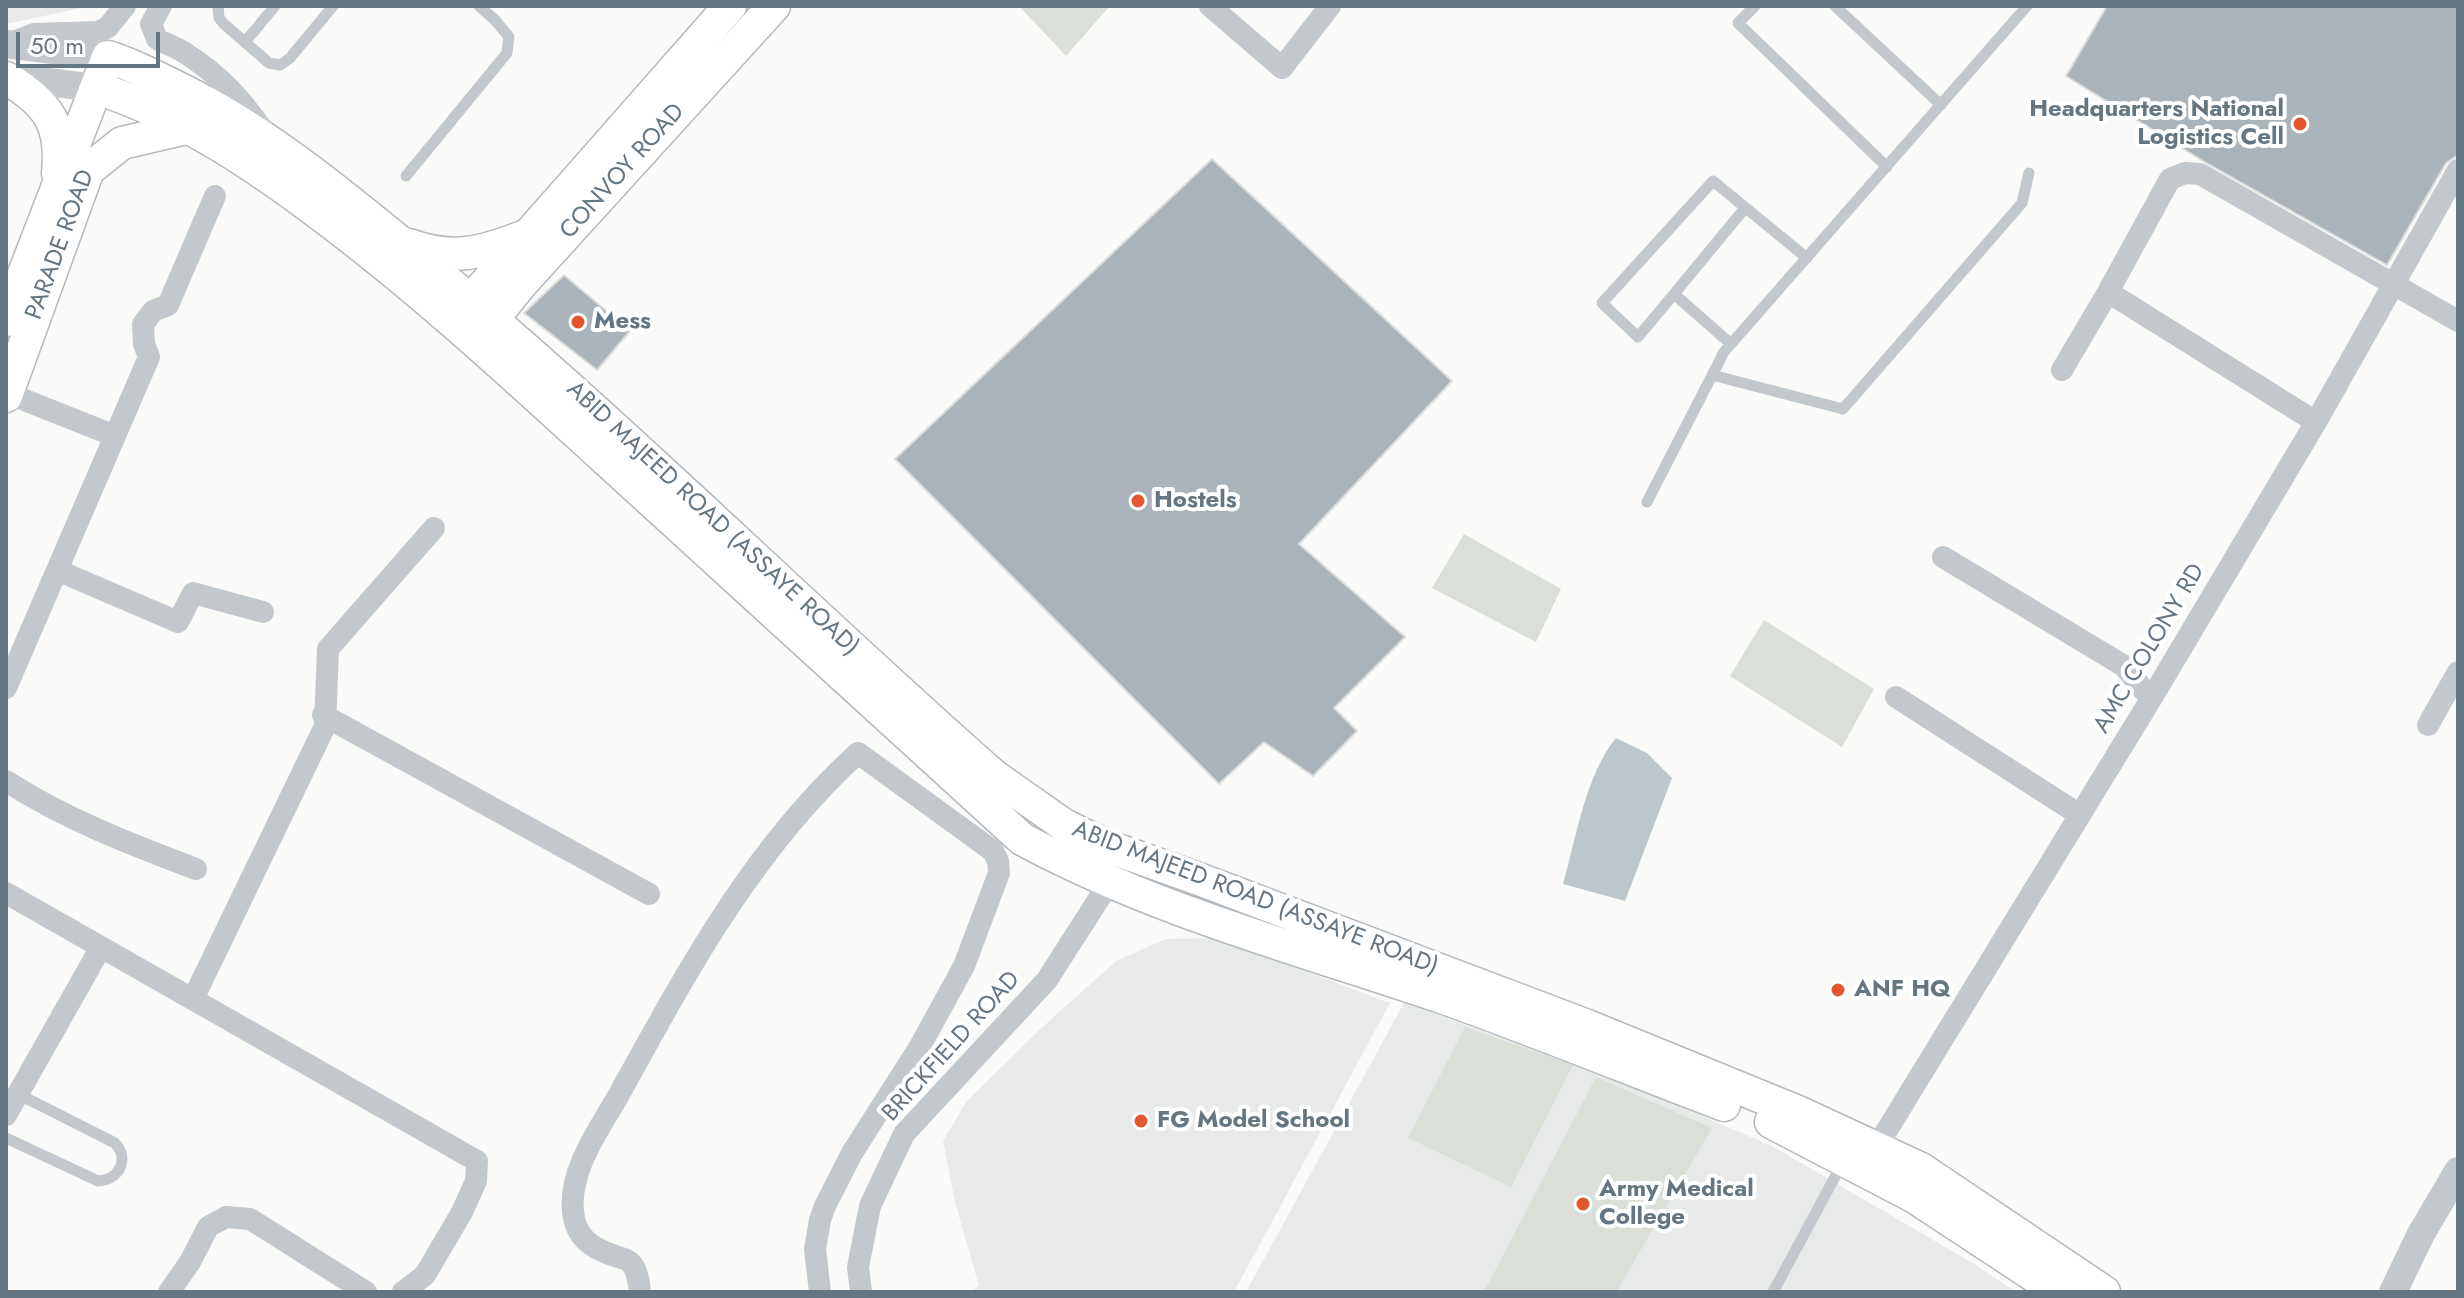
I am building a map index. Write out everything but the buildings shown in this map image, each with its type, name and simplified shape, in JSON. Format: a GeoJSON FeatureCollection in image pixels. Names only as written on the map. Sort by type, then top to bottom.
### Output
{"type":"FeatureCollection","features":[{"type":"Feature","properties":{"kind":"main road","name":"CONVOY ROAD"},"geometry":{"type":"LineString","coordinates":[[473,320],[527,235],[730,6]]}},
{"type":"Feature","properties":{"kind":"main road","name":"CONVOY ROAD"},"geometry":{"type":"LineString","coordinates":[[473,320],[774,6]]}},
{"type":"Feature","properties":{"kind":"main road","name":"ABID MAJEED ROAD (ASSAYE ROAD)"},"geometry":{"type":"LineString","coordinates":[[117,60],[199,98],[270,141],[399,241],[473,320],[1022,839],[1071,865],[1202,917],[1449,1000],[1771,1122],[1913,1196],[2042,1284]]}},
{"type":"Feature","properties":{"kind":"main road"},"geometry":{"type":"LineString","coordinates":[[106,91],[117,60]]}},
{"type":"Feature","properties":{"kind":"main road"},"geometry":{"type":"LineString","coordinates":[[6,78],[33,96],[52,120],[59,146],[56,192]]}},
{"type":"Feature","properties":{"kind":"main road","name":"ABID MAJEED ROAD (ASSAYE ROAD)"},"geometry":{"type":"LineString","coordinates":[[106,91],[191,127],[285,188],[473,320],[994,776],[1064,825],[1128,854],[1585,1025],[1798,1112],[1921,1169],[2104,1292]]}},
{"type":"Feature","properties":{"kind":"main road","name":"PARADE ROAD"},"geometry":{"type":"LineString","coordinates":[[7,394],[88,170],[106,91]]}},
{"type":"Feature","properties":{"kind":"main road","name":"PARADE ROAD"},"geometry":{"type":"LineString","coordinates":[[6,320],[56,192],[106,91]]}},
{"type":"Feature","properties":{"kind":"main road"},"geometry":{"type":"LineString","coordinates":[[88,170],[122,143],[191,127]]}},
{"type":"Feature","properties":{"kind":"main road"},"geometry":{"type":"LineString","coordinates":[[399,241],[429,252],[456,255],[486,251],[527,235]]}},
{"type":"Feature","properties":{"kind":"street"},"geometry":{"type":"LineString","coordinates":[[7,44],[34,34],[98,32],[108,27],[125,6]]}},
{"type":"Feature","properties":{"kind":"street"},"geometry":{"type":"LineString","coordinates":[[161,6],[151,24],[157,39],[181,50],[216,75],[239,97],[270,141]]}},
{"type":"Feature","properties":{"kind":"street"},"geometry":{"type":"LineString","coordinates":[[1210,6],[1282,68],[1330,6]]}},
{"type":"Feature","properties":{"kind":"street","name":"ABID MAJEED ROAD (ASSAYE ROAD)"},"geometry":{"type":"LineString","coordinates":[[7,44],[117,60]]}},
{"type":"Feature","properties":{"kind":"street","name":"ABID MAJEED ROAD (ASSAYE ROAD)"},"geometry":{"type":"LineString","coordinates":[[6,78],[106,91]]}},
{"type":"Feature","properties":{"kind":"street","name":"AMC COLONY RD"},"geometry":{"type":"LineString","coordinates":[[1876,1148],[2151,699],[2316,422],[2458,170]]}},
{"type":"Feature","properties":{"kind":"street"},"geometry":{"type":"LineString","coordinates":[[2062,370],[2170,179],[2185,173],[2200,174],[2458,321]]}},
{"type":"Feature","properties":{"kind":"street"},"geometry":{"type":"LineString","coordinates":[[6,688],[149,357],[144,344],[143,324],[153,311],[168,305],[215,196]]}},
{"type":"Feature","properties":{"kind":"street"},"geometry":{"type":"LineString","coordinates":[[2108,292],[2316,422]]}},
{"type":"Feature","properties":{"kind":"street"},"geometry":{"type":"LineString","coordinates":[[7,394],[115,436]]}},
{"type":"Feature","properties":{"kind":"street"},"geometry":{"type":"LineString","coordinates":[[193,999],[325,726],[323,715],[329,679],[328,649],[434,528]]}},
{"type":"Feature","properties":{"kind":"street"},"geometry":{"type":"LineString","coordinates":[[1943,557],[2124,666],[2151,699]]}},
{"type":"Feature","properties":{"kind":"street"},"geometry":{"type":"LineString","coordinates":[[59,571],[178,622],[193,593],[263,612]]}},
{"type":"Feature","properties":{"kind":"street"},"geometry":{"type":"LineString","coordinates":[[2428,725],[2458,672]]}},
{"type":"Feature","properties":{"kind":"street"},"geometry":{"type":"LineString","coordinates":[[1896,697],[2080,815]]}},
{"type":"Feature","properties":{"kind":"street"},"geometry":{"type":"LineString","coordinates":[[323,715],[649,894]]}},
{"type":"Feature","properties":{"kind":"street"},"geometry":{"type":"LineString","coordinates":[[640,1292],[636,1271],[630,1262],[585,1241],[578,1233],[573,1198],[582,1161],[730,903],[789,827],[858,753],[993,851],[999,873],[964,966],[919,1048],[852,1153],[825,1206],[815,1249],[820,1292]]}},
{"type":"Feature","properties":{"kind":"street"},"geometry":{"type":"LineString","coordinates":[[6,781],[35,800],[105,835],[196,869]]}},
{"type":"Feature","properties":{"kind":"street","name":"BRICKFIELD ROAD"},"geometry":{"type":"LineString","coordinates":[[861,1292],[858,1267],[870,1206],[904,1134],[1047,980],[1128,854]]}},
{"type":"Feature","properties":{"kind":"street"},"geometry":{"type":"LineString","coordinates":[[6,893],[477,1161],[476,1181],[462,1212],[425,1275],[403,1292]]}},
{"type":"Feature","properties":{"kind":"street"},"geometry":{"type":"LineString","coordinates":[[6,1115],[101,947]]}},
{"type":"Feature","properties":{"kind":"street"},"geometry":{"type":"LineString","coordinates":[[2393,1292],[2421,1234],[2458,1171]]}},
{"type":"Feature","properties":{"kind":"street"},"geometry":{"type":"LineString","coordinates":[[169,1292],[190,1262],[208,1227],[226,1217],[250,1219],[366,1292]]}},
{"type":"Feature","properties":{"kind":"lane"},"geometry":{"type":"LineString","coordinates":[[218,6],[219,18],[224,24],[269,63],[285,63],[333,6]]}},
{"type":"Feature","properties":{"kind":"lane"},"geometry":{"type":"LineString","coordinates":[[245,42],[275,6]]}},
{"type":"Feature","properties":{"kind":"lane"},"geometry":{"type":"LineString","coordinates":[[406,176],[507,53],[509,37],[479,6]]}},
{"type":"Feature","properties":{"kind":"lane"},"geometry":{"type":"LineString","coordinates":[[1755,6],[1738,23],[1887,167]]}},
{"type":"Feature","properties":{"kind":"lane"},"geometry":{"type":"LineString","coordinates":[[1835,6],[1941,105]]}},
{"type":"Feature","properties":{"kind":"lane"},"geometry":{"type":"LineString","coordinates":[[1647,502],[1731,344],[2027,6]]}},
{"type":"Feature","properties":{"kind":"lane"},"geometry":{"type":"LineString","coordinates":[[1712,375],[1843,409],[2022,203],[2029,173]]}},
{"type":"Feature","properties":{"kind":"lane"},"geometry":{"type":"LineString","coordinates":[[1745,208],[1638,337],[1602,303],[1713,181],[1807,258]]}},
{"type":"Feature","properties":{"kind":"lane"},"geometry":{"type":"LineString","coordinates":[[1674,294],[1731,344]]}},
{"type":"Feature","properties":{"kind":"lane"},"geometry":{"type":"LineString","coordinates":[[6,1138],[98,1181],[116,1175],[123,1161],[122,1150],[115,1143],[18,1094]]}},
{"type":"Feature","properties":{"kind":"lane"},"geometry":{"type":"LineString","coordinates":[[1773,1292],[1845,1160]]}},
{"type":"Feature","properties":{"kind":"shaded area"},"geometry":{"type":"Polygon","coordinates":[[[6,6],[91,6],[6,24],[6,6]]]}},
{"type":"Feature","properties":{"kind":"shaded area"},"geometry":{"type":"Polygon","coordinates":[[[1019,6],[1110,6],[1066,56],[1019,6]]]}},
{"type":"Feature","properties":{"kind":"shaded area"},"geometry":{"type":"Polygon","coordinates":[[[1464,534],[1561,589],[1536,642],[1432,588],[1464,534]]]}},
{"type":"Feature","properties":{"kind":"shaded area"},"geometry":{"type":"Polygon","coordinates":[[[1764,620],[1874,689],[1842,747],[1730,676],[1764,620]]]}},
{"type":"Feature","properties":{"kind":"shaded area"},"geometry":{"type":"Polygon","coordinates":[[[1616,738],[1647,753],[1672,778],[1625,901],[1563,884],[1589,788],[1616,738]]]}},
{"type":"Feature","properties":{"kind":"shaded area","name":"FG Model School"},"geometry":{"type":"Polygon","coordinates":[[[1216,938],[1390,1003],[1234,1292],[970,1292],[979,1286],[955,1202],[943,1141],[967,1101],[1116,961],[1166,939],[1216,938]]]}},
{"type":"Feature","properties":{"kind":"shaded area","name":"Army Medical College"},"geometry":{"type":"Polygon","coordinates":[[[1404,1003],[1600,1073],[1772,1146],[1971,1262],[2016,1292],[1246,1292],[1404,1003]]]}},
{"type":"Feature","properties":{"kind":"shaded area"},"geometry":{"type":"Polygon","coordinates":[[[1465,1027],[1573,1065],[1511,1187],[1408,1138],[1465,1027]]]}},
{"type":"Feature","properties":{"kind":"shaded area"},"geometry":{"type":"Polygon","coordinates":[[[1596,1077],[1712,1128],[1616,1292],[1484,1292],[1596,1077]]]}},
{"type":"Feature","properties":{"kind":"place","name":"Headquarters National Logistics Cell"},"geometry":{"type":"Point","coordinates":[2300,124]}},
{"type":"Feature","properties":{"kind":"place","name":"Mess"},"geometry":{"type":"Point","coordinates":[578,322]}},
{"type":"Feature","properties":{"kind":"place","name":"Hostels"},"geometry":{"type":"Point","coordinates":[1138,501]}},
{"type":"Feature","properties":{"kind":"place","name":"ANF HQ"},"geometry":{"type":"Point","coordinates":[1838,990]}},
{"type":"Feature","properties":{"kind":"place","name":"FG Model School"},"geometry":{"type":"Point","coordinates":[1141,1121]}},
{"type":"Feature","properties":{"kind":"place","name":"Army Medical College"},"geometry":{"type":"Point","coordinates":[1583,1204]}}]}
